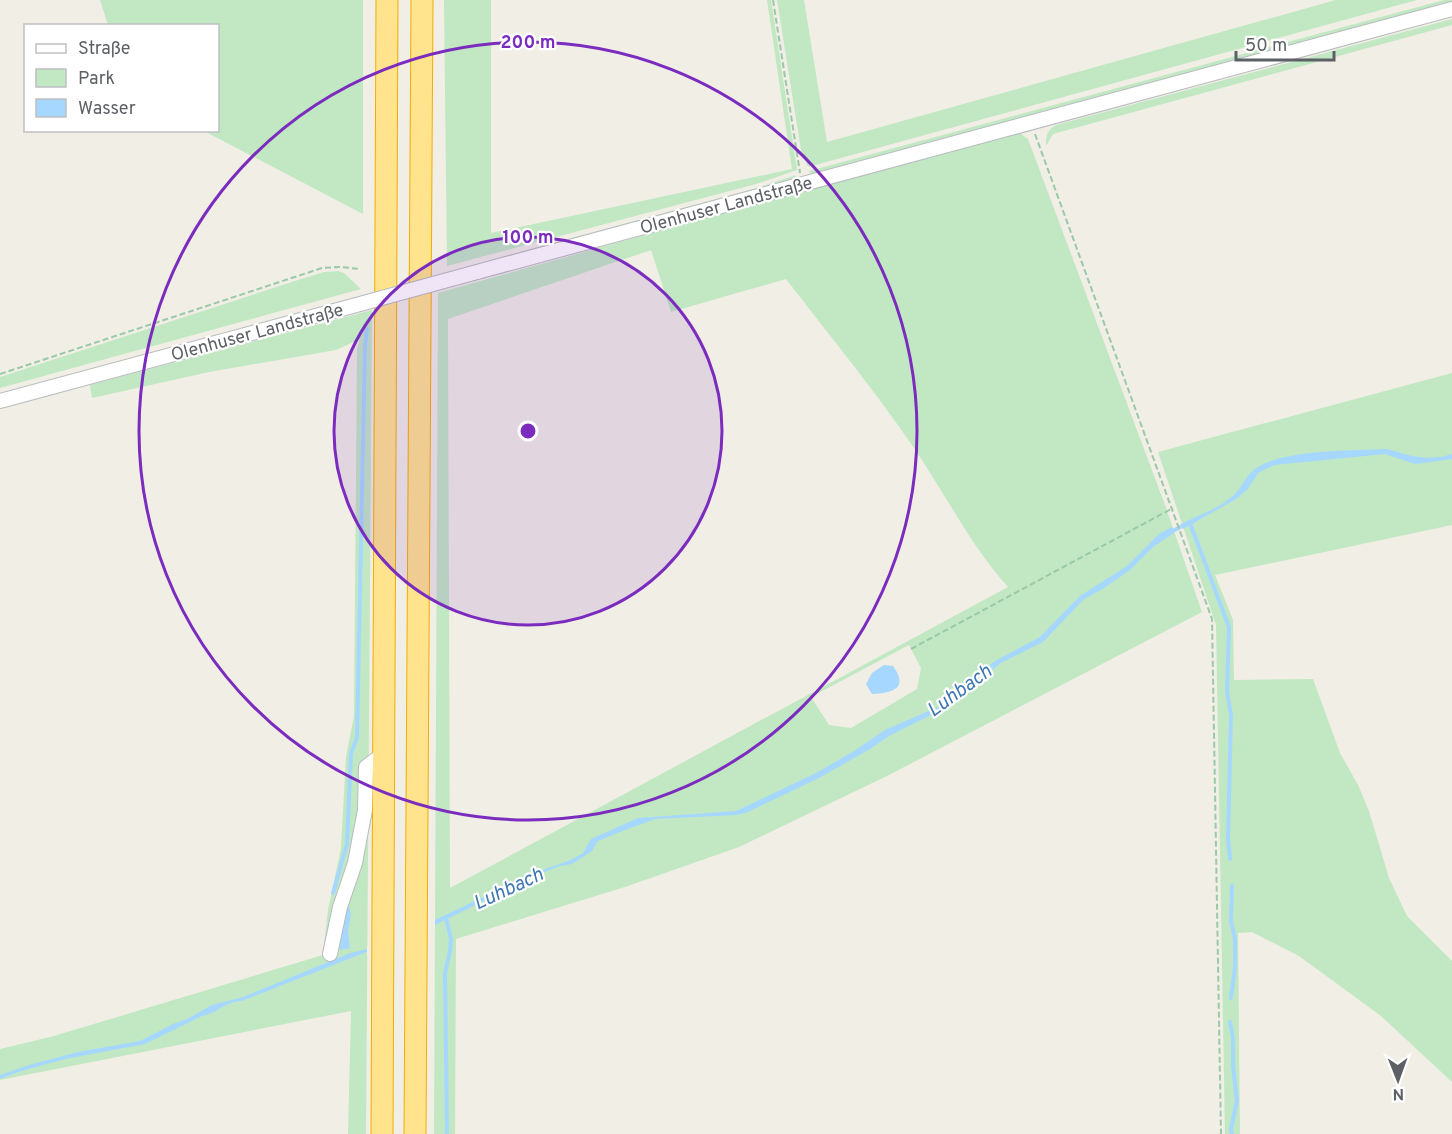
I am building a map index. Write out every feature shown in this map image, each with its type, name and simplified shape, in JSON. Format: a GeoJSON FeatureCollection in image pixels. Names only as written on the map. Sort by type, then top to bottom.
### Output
{"type":"FeatureCollection","features":[{"type":"Feature","properties":{"kind":"highway"},"geometry":{"type":"LineString","coordinates":[[382,1134],[387,0]]}},
{"type":"Feature","properties":{"kind":"highway"},"geometry":{"type":"LineString","coordinates":[[415,1134],[422,0]]}},
{"type":"Feature","properties":{"kind":"street","name":"Olenhuser Landstraße"},"geometry":{"type":"LineString","coordinates":[[0,401],[1452,9]]}},
{"type":"Feature","properties":{"kind":"street"},"geometry":{"type":"LineString","coordinates":[[330,954],[340,907],[355,863],[365,810],[366,767],[383,754]]}},
{"type":"Feature","properties":{"kind":"path"},"geometry":{"type":"LineString","coordinates":[[773,0],[802,184]]}},
{"type":"Feature","properties":{"kind":"path"},"geometry":{"type":"LineString","coordinates":[[1031,123],[1212,619],[1221,1134]]}},
{"type":"Feature","properties":{"kind":"path"},"geometry":{"type":"LineString","coordinates":[[0,374],[322,268],[360,269]]}},
{"type":"Feature","properties":{"kind":"path"},"geometry":{"type":"LineString","coordinates":[[911,649],[1173,508]]}},
{"type":"Feature","properties":{"kind":"green space"},"geometry":{"type":"Polygon","coordinates":[[[100,0],[363,0],[363,214],[206,132],[219,132],[219,24],[108,24],[100,0]]]}},
{"type":"Feature","properties":{"kind":"green space"},"geometry":{"type":"Polygon","coordinates":[[[444,0],[491,0],[491,233],[792,169],[767,0],[771,0],[797,170],[756,184],[447,266],[444,0]]]}},
{"type":"Feature","properties":{"kind":"green space"},"geometry":{"type":"Polygon","coordinates":[[[777,0],[804,0],[827,142],[1336,0],[1417,0],[808,167],[801,150],[777,0]]]}},
{"type":"Feature","properties":{"kind":"green space"},"geometry":{"type":"Polygon","coordinates":[[[1444,0],[1452,0],[1452,3],[812,175],[809,171],[1444,0]]]}},
{"type":"Feature","properties":{"kind":"green space"},"geometry":{"type":"Polygon","coordinates":[[[1452,19],[1452,25],[1053,134],[1046,146],[1048,134],[1056,125],[1452,19]]]}},
{"type":"Feature","properties":{"kind":"green space"},"geometry":{"type":"Polygon","coordinates":[[[1020,133],[1028,139],[1165,505],[1202,612],[887,776],[739,847],[628,886],[456,939],[455,1134],[434,1134],[438,293],[801,191],[1020,133]],[[651,250],[448,319],[450,888],[1008,587],[971,538],[901,429],[786,279],[671,312],[651,250]],[[909,645],[811,697],[829,725],[851,728],[917,689],[921,668],[909,645]]]}},
{"type":"Feature","properties":{"kind":"green space"},"geometry":{"type":"Polygon","coordinates":[[[796,175],[795,180],[491,262],[490,260],[757,188],[796,175]]]}},
{"type":"Feature","properties":{"kind":"green space"},"geometry":{"type":"Polygon","coordinates":[[[324,272],[344,273],[361,289],[0,388],[0,377],[298,280],[324,272]]]}},
{"type":"Feature","properties":{"kind":"green space"},"geometry":{"type":"Polygon","coordinates":[[[372,310],[366,1134],[348,1134],[351,1011],[0,1080],[0,1049],[54,1036],[323,955],[328,910],[341,848],[346,757],[354,716],[357,350],[360,339],[336,350],[209,372],[92,398],[90,385],[372,310]]]}},
{"type":"Feature","properties":{"kind":"green space"},"geometry":{"type":"Polygon","coordinates":[[[1452,373],[1452,525],[1215,575],[1233,620],[1234,680],[1313,679],[1340,753],[1369,811],[1389,878],[1407,916],[1452,961],[1452,1082],[1381,1016],[1299,956],[1252,932],[1238,933],[1240,1134],[1225,1134],[1216,625],[1158,452],[1452,373]]]}},
{"type":"Feature","properties":{"kind":"water"},"geometry":{"type":"Polygon","coordinates":[[[1387,449],[1427,458],[1452,454],[1452,459],[1415,464],[1385,454],[1274,465],[1258,473],[1248,489],[1236,499],[1183,529],[1181,524],[1228,500],[1254,470],[1271,461],[1321,452],[1387,449]]]}},
{"type":"Feature","properties":{"kind":"water"},"geometry":{"type":"Polygon","coordinates":[[[1172,527],[1174,533],[1153,547],[1130,570],[1083,600],[1043,642],[1001,663],[937,712],[889,736],[819,778],[748,812],[737,815],[655,819],[598,841],[592,851],[572,864],[534,876],[435,925],[242,1001],[231,1003],[145,1044],[65,1059],[0,1079],[0,1075],[29,1065],[78,1052],[140,1041],[212,1005],[243,997],[350,953],[367,949],[435,920],[536,872],[571,860],[583,853],[591,839],[638,818],[736,811],[816,773],[885,730],[938,707],[995,661],[1040,637],[1080,596],[1127,566],[1159,534],[1172,527]]]}},
{"type":"Feature","properties":{"kind":"water"},"geometry":{"type":"Polygon","coordinates":[[[884,665],[893,666],[898,673],[899,684],[892,691],[872,694],[866,684],[872,673],[884,665]]]}},
{"type":"Feature","properties":{"kind":"water"},"geometry":{"type":"Polygon","coordinates":[[[347,905],[351,915],[348,931],[350,948],[340,950],[340,934],[347,905]]]}},
{"type":"Feature","properties":{"kind":"pier"},"geometry":{"type":"Polygon","coordinates":[[[435,917],[435,928],[367,956],[367,946],[435,917]]]}},
{"type":"Feature","properties":{"kind":"waterway"},"geometry":{"type":"LineString","coordinates":[[333,893],[347,844],[351,753],[357,738],[367,329]]}},
{"type":"Feature","properties":{"kind":"waterway"},"geometry":{"type":"LineString","coordinates":[[1190,523],[1229,627],[1227,692],[1231,715],[1228,838],[1230,859]]}},
{"type":"Feature","properties":{"kind":"waterway","name":"Luhbach"},"geometry":{"type":"LineString","coordinates":[[1169,533],[1186,524]]}},
{"type":"Feature","properties":{"kind":"waterway"},"geometry":{"type":"LineString","coordinates":[[1231,998],[1235,967],[1235,939],[1231,921],[1232,886]]}},
{"type":"Feature","properties":{"kind":"waterway"},"geometry":{"type":"LineString","coordinates":[[446,918],[451,939],[445,973],[447,1134]]}},
{"type":"Feature","properties":{"kind":"waterway"},"geometry":{"type":"LineString","coordinates":[[1230,1022],[1237,1101],[1232,1134]]}}]}
